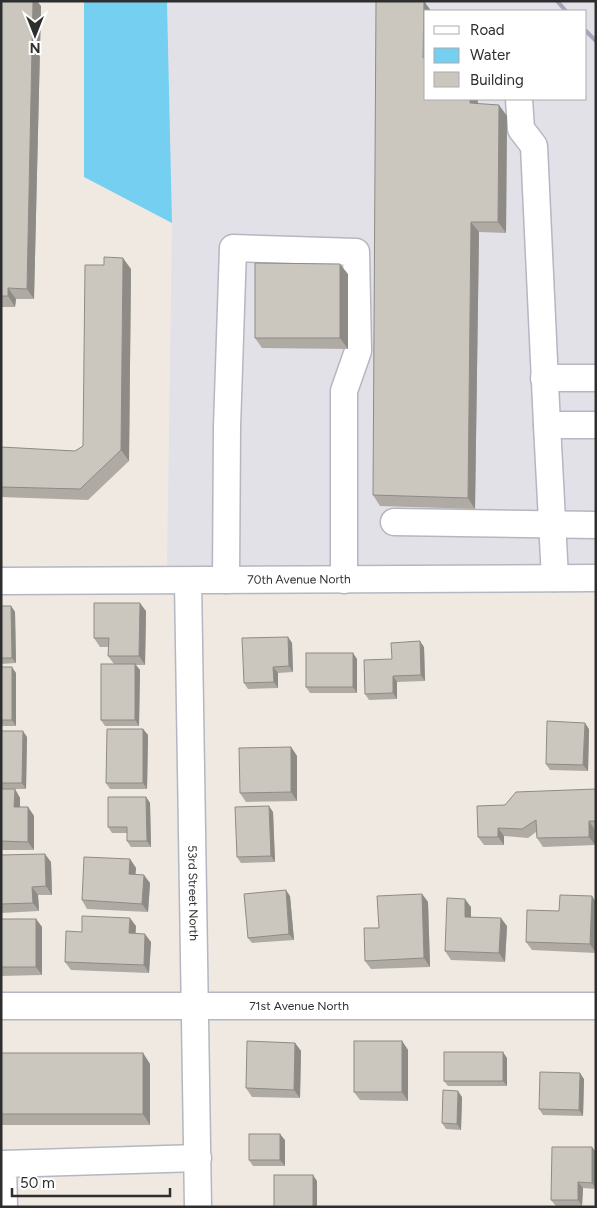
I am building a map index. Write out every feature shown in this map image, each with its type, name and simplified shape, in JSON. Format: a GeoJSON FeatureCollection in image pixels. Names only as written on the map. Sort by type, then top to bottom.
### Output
{"type":"FeatureCollection","features":[{"type":"Feature","properties":{"kind":"street"},"geometry":{"type":"LineString","coordinates":[[519,100],[521,129],[534,146],[555,578]]}},
{"type":"Feature","properties":{"kind":"street"},"geometry":{"type":"LineString","coordinates":[[226,580],[227,427],[233,248],[356,252],[358,351],[344,391],[344,580]]}},
{"type":"Feature","properties":{"kind":"street"},"geometry":{"type":"LineString","coordinates":[[544,378],[596,378]]}},
{"type":"Feature","properties":{"kind":"street"},"geometry":{"type":"LineString","coordinates":[[547,425],[596,425]]}},
{"type":"Feature","properties":{"kind":"street"},"geometry":{"type":"LineString","coordinates":[[394,522],[596,525]]}},
{"type":"Feature","properties":{"kind":"street","name":"70th Avenue North"},"geometry":{"type":"LineString","coordinates":[[1,581],[596,578]]}},
{"type":"Feature","properties":{"kind":"street","name":"53rd Street North"},"geometry":{"type":"LineString","coordinates":[[188,581],[198,1207]]}},
{"type":"Feature","properties":{"kind":"street","name":"71st Avenue North"},"geometry":{"type":"LineString","coordinates":[[1,1006],[596,1006]]}},
{"type":"Feature","properties":{"kind":"street"},"geometry":{"type":"LineString","coordinates":[[4,1207],[3,1164],[198,1158]]}},
{"type":"Feature","properties":{"kind":"shaded area"},"geometry":{"type":"Polygon","coordinates":[[[167,1],[596,1],[596,566],[167,569],[172,223],[167,1]]]}},
{"type":"Feature","properties":{"kind":"water"},"geometry":{"type":"Polygon","coordinates":[[[84,1],[167,1],[172,223],[84,177],[84,1]]]}},
{"type":"Feature","properties":{"kind":"building"},"geometry":{"type":"Polygon","coordinates":[[[1,1],[33,1],[27,289],[8,288],[8,296],[1,296],[1,1]]]}},
{"type":"Feature","properties":{"kind":"building"},"geometry":{"type":"Polygon","coordinates":[[[376,1],[424,1],[424,100],[470,100],[470,103],[499,105],[498,222],[471,222],[468,498],[373,495],[376,1]]]}},
{"type":"Feature","properties":{"kind":"building"},"geometry":{"type":"Polygon","coordinates":[[[104,257],[123,258],[121,450],[80,489],[1,487],[1,447],[75,451],[83,446],[85,265],[104,265],[104,257]]]}},
{"type":"Feature","properties":{"kind":"building"},"geometry":{"type":"Polygon","coordinates":[[[255,263],[340,264],[340,338],[255,338],[255,263]]]}},
{"type":"Feature","properties":{"kind":"building"},"geometry":{"type":"Polygon","coordinates":[[[94,603],[140,603],[139,656],[108,656],[109,638],[94,638],[94,603]]]}},
{"type":"Feature","properties":{"kind":"building"},"geometry":{"type":"Polygon","coordinates":[[[1,606],[11,606],[12,658],[1,658],[1,606]]]}},
{"type":"Feature","properties":{"kind":"building"},"geometry":{"type":"Polygon","coordinates":[[[288,637],[289,666],[273,667],[274,682],[244,683],[242,638],[288,637]]]}},
{"type":"Feature","properties":{"kind":"building"},"geometry":{"type":"Polygon","coordinates":[[[420,641],[421,675],[393,676],[393,693],[365,694],[364,660],[392,659],[391,643],[420,641]]]}},
{"type":"Feature","properties":{"kind":"building"},"geometry":{"type":"Polygon","coordinates":[[[306,653],[353,653],[353,687],[306,687],[306,653]]]}},
{"type":"Feature","properties":{"kind":"building"},"geometry":{"type":"Polygon","coordinates":[[[101,664],[135,664],[135,720],[101,720],[101,664]]]}},
{"type":"Feature","properties":{"kind":"building"},"geometry":{"type":"Polygon","coordinates":[[[1,667],[12,667],[12,720],[1,720],[1,667]]]}},
{"type":"Feature","properties":{"kind":"building"},"geometry":{"type":"Polygon","coordinates":[[[547,721],[585,723],[583,765],[546,764],[547,721]]]}},
{"type":"Feature","properties":{"kind":"building"},"geometry":{"type":"Polygon","coordinates":[[[107,729],[143,729],[143,783],[106,783],[107,729]]]}},
{"type":"Feature","properties":{"kind":"building"},"geometry":{"type":"Polygon","coordinates":[[[1,731],[23,731],[22,783],[1,783],[1,731]]]}},
{"type":"Feature","properties":{"kind":"building"},"geometry":{"type":"Polygon","coordinates":[[[291,747],[291,792],[240,793],[239,748],[291,747]]]}},
{"type":"Feature","properties":{"kind":"building"},"geometry":{"type":"Polygon","coordinates":[[[1,789],[15,789],[14,807],[28,807],[28,842],[1,841],[1,789]]]}},
{"type":"Feature","properties":{"kind":"building"},"geometry":{"type":"Polygon","coordinates":[[[596,789],[596,821],[589,821],[589,837],[537,838],[536,820],[522,829],[498,828],[498,837],[478,837],[477,806],[505,805],[516,792],[596,789]]]}},
{"type":"Feature","properties":{"kind":"building"},"geometry":{"type":"Polygon","coordinates":[[[108,797],[146,797],[147,841],[127,841],[127,827],[108,827],[108,797]]]}},
{"type":"Feature","properties":{"kind":"building"},"geometry":{"type":"Polygon","coordinates":[[[269,806],[271,856],[237,857],[235,807],[269,806]]]}},
{"type":"Feature","properties":{"kind":"building"},"geometry":{"type":"Polygon","coordinates":[[[45,854],[46,886],[32,887],[33,903],[1,904],[1,855],[45,854]]]}},
{"type":"Feature","properties":{"kind":"building"},"geometry":{"type":"Polygon","coordinates":[[[84,857],[130,859],[129,874],[144,875],[142,904],[82,900],[84,857]]]}},
{"type":"Feature","properties":{"kind":"building"},"geometry":{"type":"Polygon","coordinates":[[[286,890],[289,934],[248,938],[244,894],[286,890]]]}},
{"type":"Feature","properties":{"kind":"building"},"geometry":{"type":"Polygon","coordinates":[[[422,894],[424,958],[365,961],[364,928],[379,928],[377,896],[422,894]]]}},
{"type":"Feature","properties":{"kind":"building"},"geometry":{"type":"Polygon","coordinates":[[[560,895],[592,896],[590,944],[526,942],[527,910],[559,911],[560,895]]]}},
{"type":"Feature","properties":{"kind":"building"},"geometry":{"type":"Polygon","coordinates":[[[447,898],[465,899],[465,917],[501,918],[499,953],[445,951],[447,898]]]}},
{"type":"Feature","properties":{"kind":"building"},"geometry":{"type":"Polygon","coordinates":[[[82,916],[130,918],[129,933],[145,934],[144,965],[65,962],[66,931],[82,932],[82,916]]]}},
{"type":"Feature","properties":{"kind":"building"},"geometry":{"type":"Polygon","coordinates":[[[1,919],[36,919],[36,967],[1,967],[1,919]]]}},
{"type":"Feature","properties":{"kind":"building"},"geometry":{"type":"Polygon","coordinates":[[[247,1041],[295,1043],[294,1090],[246,1088],[247,1041]]]}},
{"type":"Feature","properties":{"kind":"building"},"geometry":{"type":"Polygon","coordinates":[[[354,1041],[402,1041],[402,1092],[354,1092],[354,1041]]]}},
{"type":"Feature","properties":{"kind":"building"},"geometry":{"type":"Polygon","coordinates":[[[444,1052],[503,1052],[503,1081],[444,1081],[444,1052]]]}},
{"type":"Feature","properties":{"kind":"building"},"geometry":{"type":"Polygon","coordinates":[[[1,1053],[143,1053],[143,1114],[1,1114],[1,1053]]]}},
{"type":"Feature","properties":{"kind":"building"},"geometry":{"type":"Polygon","coordinates":[[[540,1072],[580,1073],[579,1110],[539,1109],[540,1072]]]}},
{"type":"Feature","properties":{"kind":"building"},"geometry":{"type":"Polygon","coordinates":[[[443,1090],[458,1091],[457,1124],[442,1123],[443,1090]]]}},
{"type":"Feature","properties":{"kind":"building"},"geometry":{"type":"Polygon","coordinates":[[[249,1134],[280,1134],[280,1160],[249,1160],[249,1134]]]}},
{"type":"Feature","properties":{"kind":"building"},"geometry":{"type":"Polygon","coordinates":[[[552,1147],[592,1147],[592,1183],[578,1182],[578,1200],[551,1200],[552,1147]]]}},
{"type":"Feature","properties":{"kind":"building"},"geometry":{"type":"Polygon","coordinates":[[[274,1175],[313,1175],[313,1207],[274,1207],[274,1175]]]}},
{"type":"Feature","properties":{"kind":"railway"},"geometry":{"type":"LineString","coordinates":[[557,1],[565,10]]}},
{"type":"Feature","properties":{"kind":"railway"},"geometry":{"type":"LineString","coordinates":[[587,32],[596,41]]}}]}
